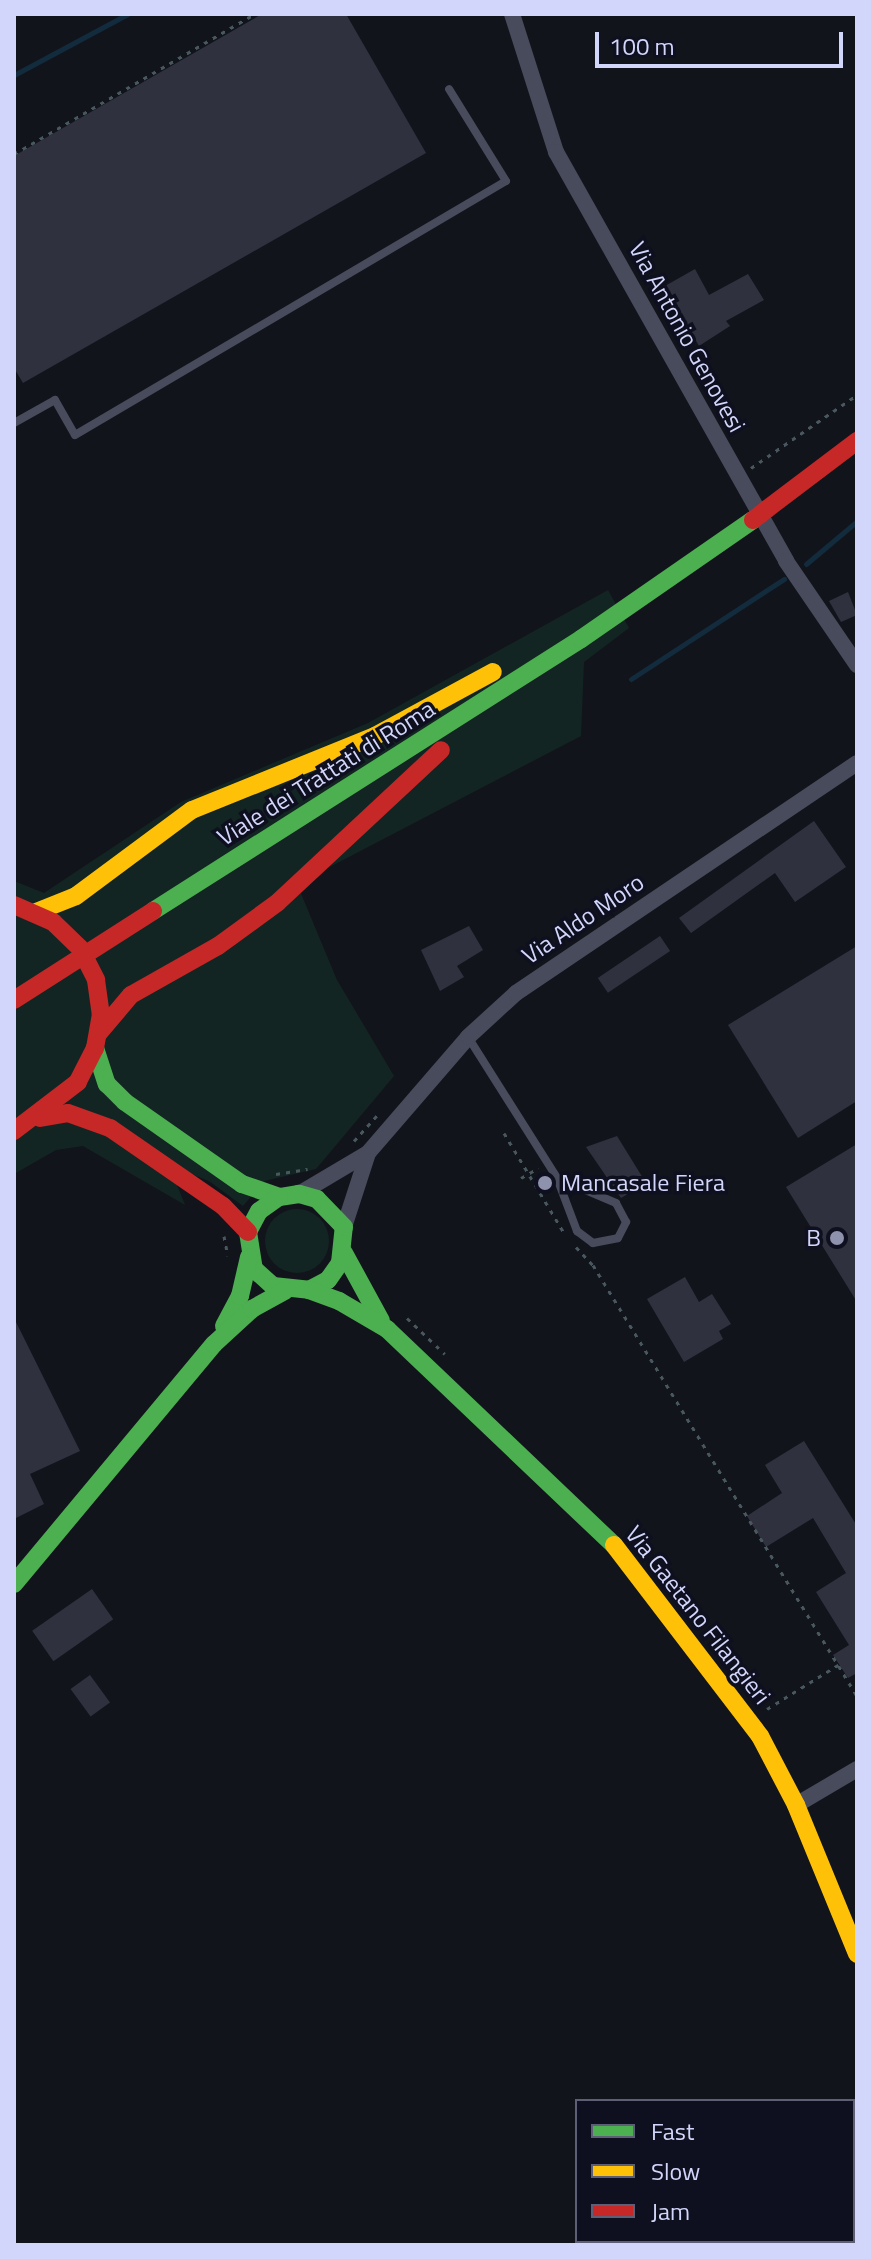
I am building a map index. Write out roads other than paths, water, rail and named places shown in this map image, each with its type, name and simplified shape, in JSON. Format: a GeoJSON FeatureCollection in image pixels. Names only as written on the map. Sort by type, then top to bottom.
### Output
{"type":"FeatureCollection","features":[{"type":"Feature","properties":{"kind":"main road","name":"Viale dei Trattati di Roma"},"geometry":{"type":"LineString","coordinates":[[14,1000],[149,905],[660,582],[760,515],[857,441]]}},
{"type":"Feature","properties":{"kind":"main road"},"geometry":{"type":"LineString","coordinates":[[36,912],[76,896],[192,810],[375,736],[577,635]]}},
{"type":"Feature","properties":{"kind":"main road"},"geometry":{"type":"LineString","coordinates":[[14,1131],[69,1093],[96,1041],[131,995],[218,946],[277,903],[395,788],[525,690],[577,635]]}},
{"type":"Feature","properties":{"kind":"main road"},"geometry":{"type":"LineString","coordinates":[[14,905],[36,912],[67,933],[90,966],[99,994],[96,1041],[107,1084],[125,1102],[242,1184],[279,1197]]}},
{"type":"Feature","properties":{"kind":"main road","name":"Viale dei Trattati di Roma"},"geometry":{"type":"LineString","coordinates":[[14,980],[149,905]]}},
{"type":"Feature","properties":{"kind":"main road"},"geometry":{"type":"LineString","coordinates":[[34,1119],[68,1113],[110,1128],[223,1206],[248,1232]]}},
{"type":"Feature","properties":{"kind":"main road"},"geometry":{"type":"LineString","coordinates":[[14,1584],[214,1344],[252,1309],[285,1291],[309,1290],[335,1273],[344,1253],[344,1227],[317,1199],[299,1194],[279,1197],[259,1211],[248,1232],[249,1257],[240,1296],[214,1344]]}},
{"type":"Feature","properties":{"kind":"main road","name":"Via Gaetano Filangieri"},"geometry":{"type":"LineString","coordinates":[[344,1253],[387,1329]]}},
{"type":"Feature","properties":{"kind":"main road"},"geometry":{"type":"LineString","coordinates":[[249,1257],[262,1279],[285,1291]]}},
{"type":"Feature","properties":{"kind":"main road","name":"Via Gaetano Filangieri"},"geometry":{"type":"LineString","coordinates":[[309,1290],[387,1329],[627,1557],[760,1736],[796,1805],[857,1954]]}},
{"type":"Feature","properties":{"kind":"street","name":"Via Antonio Genovesi"},"geometry":{"type":"LineString","coordinates":[[512,14],[556,152],[786,561],[857,665]]}},
{"type":"Feature","properties":{"kind":"street","name":"Via Aldo Moro"},"geometry":{"type":"LineString","coordinates":[[299,1194],[368,1153],[468,1037],[516,993],[857,763]]}},
{"type":"Feature","properties":{"kind":"street","name":"Via Aldo Moro"},"geometry":{"type":"LineString","coordinates":[[344,1227],[368,1153]]}},
{"type":"Feature","properties":{"kind":"street"},"geometry":{"type":"LineString","coordinates":[[796,1805],[857,1769]]}},
{"type":"Feature","properties":{"kind":"lane"},"geometry":{"type":"LineString","coordinates":[[14,423],[55,400],[75,435],[506,181],[449,89]]}},
{"type":"Feature","properties":{"kind":"lane"},"geometry":{"type":"LineString","coordinates":[[468,1037],[557,1178],[577,1231],[593,1243],[618,1238],[626,1222],[616,1203],[557,1178]]}},
{"type":"Feature","properties":{"kind":"waterway"},"geometry":{"type":"LineString","coordinates":[[14,75],[128,14]]}},
{"type":"Feature","properties":{"kind":"waterway"},"geometry":{"type":"LineString","coordinates":[[806,564],[857,521]]}},
{"type":"Feature","properties":{"kind":"waterway"},"geometry":{"type":"LineString","coordinates":[[631,679],[784,579]]}},
{"type":"Feature","properties":{"kind":"place","name":"Mancasale Fiera"},"geometry":{"type":"Point","coordinates":[545,1183]}},
{"type":"Feature","properties":{"kind":"place","name":"B"},"geometry":{"type":"Point","coordinates":[837,1238]}}]}
